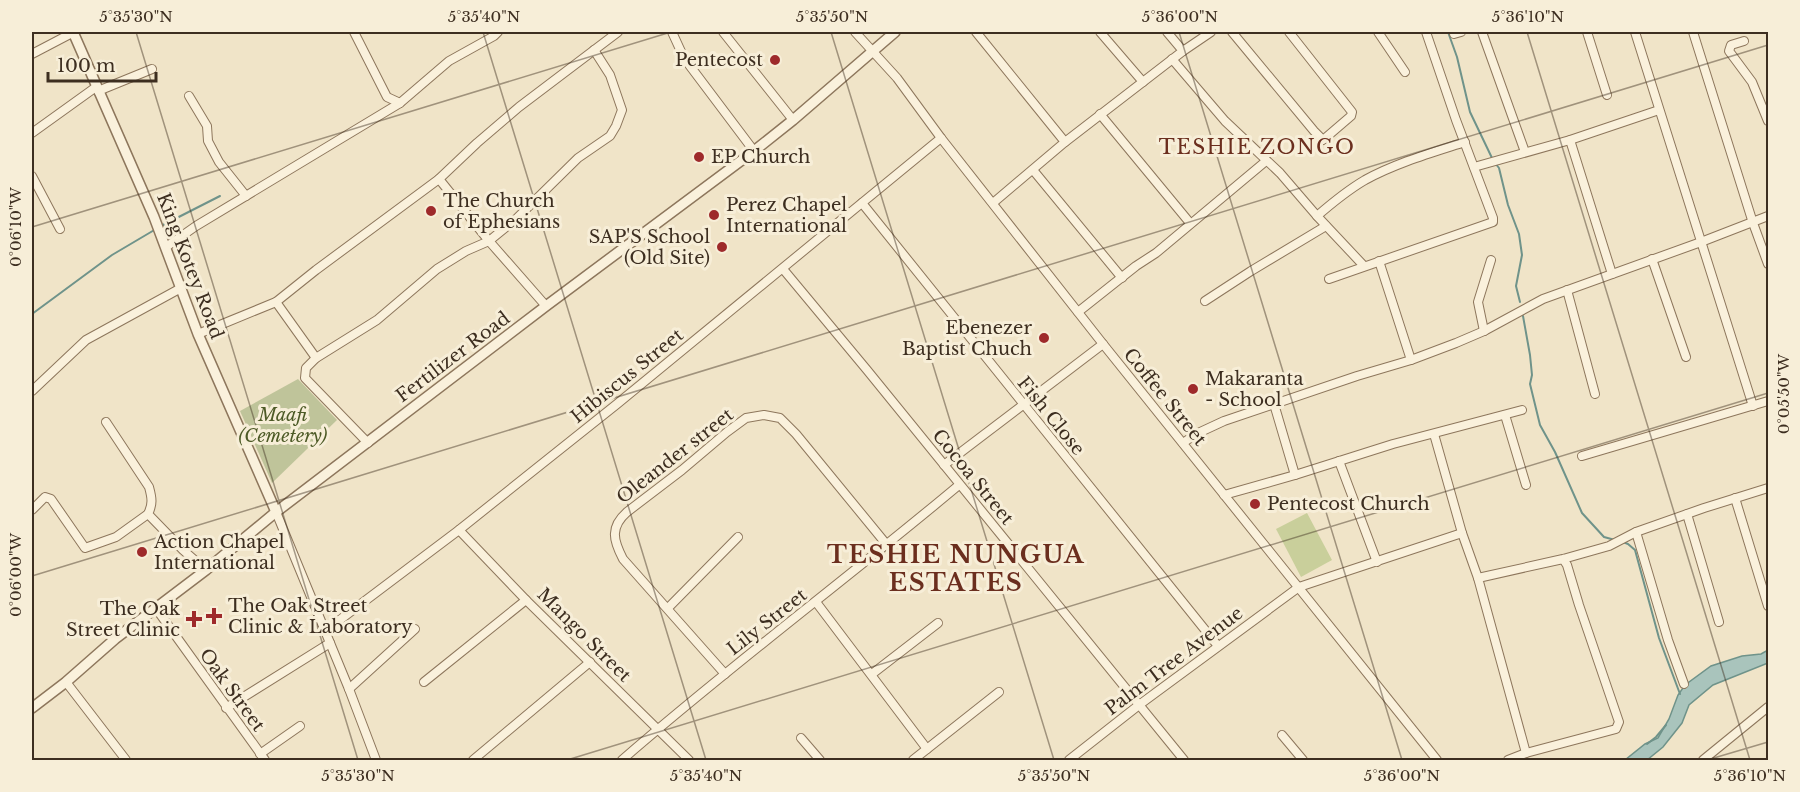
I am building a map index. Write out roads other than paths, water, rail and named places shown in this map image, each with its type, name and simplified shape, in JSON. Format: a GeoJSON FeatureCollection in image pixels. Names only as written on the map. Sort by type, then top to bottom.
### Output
{"type":"FeatureCollection","features":[{"type":"Feature","properties":{"kind":"street"},"geometry":{"type":"LineString","coordinates":[[32,54],[74,32]]}},
{"type":"Feature","properties":{"kind":"street","name":"King Kotey Road"},"geometry":{"type":"LineString","coordinates":[[74,32],[165,243],[198,334],[276,512]]}},
{"type":"Feature","properties":{"kind":"street"},"geometry":{"type":"LineString","coordinates":[[354,32],[387,97],[400,103]]}},
{"type":"Feature","properties":{"kind":"street"},"geometry":{"type":"LineString","coordinates":[[165,243],[400,103],[449,61],[498,32]]}},
{"type":"Feature","properties":{"kind":"street"},"geometry":{"type":"LineString","coordinates":[[198,334],[276,302],[439,179],[519,107],[618,32]]}},
{"type":"Feature","properties":{"kind":"street"},"geometry":{"type":"LineString","coordinates":[[672,32],[684,58],[754,151]]}},
{"type":"Feature","properties":{"kind":"street"},"geometry":{"type":"LineString","coordinates":[[723,32],[793,120]]}},
{"type":"Feature","properties":{"kind":"street","name":"Coffee Street"},"geometry":{"type":"LineString","coordinates":[[855,32],[897,78],[941,138],[1103,344],[1437,760]]}},
{"type":"Feature","properties":{"kind":"street","name":"Fertilizer Road"},"geometry":{"type":"LineString","coordinates":[[32,708],[276,512],[754,151],[895,32]]}},
{"type":"Feature","properties":{"kind":"street"},"geometry":{"type":"LineString","coordinates":[[976,32],[1065,142]]}},
{"type":"Feature","properties":{"kind":"street"},"geometry":{"type":"LineString","coordinates":[[1100,32],[1143,82]]}},
{"type":"Feature","properties":{"kind":"street"},"geometry":{"type":"LineString","coordinates":[[1167,32],[1183,51]]}},
{"type":"Feature","properties":{"kind":"street"},"geometry":{"type":"LineString","coordinates":[[993,203],[1100,114],[1211,32]]}},
{"type":"Feature","properties":{"kind":"street"},"geometry":{"type":"LineString","coordinates":[[1232,32],[1323,140],[1351,116],[1352,112],[1289,32]]}},
{"type":"Feature","properties":{"kind":"street"},"geometry":{"type":"LineString","coordinates":[[1378,32],[1405,72]]}},
{"type":"Feature","properties":{"kind":"street"},"geometry":{"type":"LineString","coordinates":[[1329,279],[1493,222],[1494,218],[1464,142],[1426,32]]}},
{"type":"Feature","properties":{"kind":"street"},"geometry":{"type":"LineString","coordinates":[[1482,32],[1525,152]]}},
{"type":"Feature","properties":{"kind":"street"},"geometry":{"type":"LineString","coordinates":[[1587,32],[1607,94]]}},
{"type":"Feature","properties":{"kind":"street"},"geometry":{"type":"LineString","coordinates":[[1635,32],[1753,406]]}},
{"type":"Feature","properties":{"kind":"street"},"geometry":{"type":"LineString","coordinates":[[1693,32],[1768,264]]}},
{"type":"Feature","properties":{"kind":"street"},"geometry":{"type":"LineString","coordinates":[[1744,40],[1731,45],[1729,51],[1752,82],[1768,121]]}},
{"type":"Feature","properties":{"kind":"street"},"geometry":{"type":"LineString","coordinates":[[368,443],[305,378],[306,368],[316,358],[377,320],[437,269],[466,250],[489,241],[517,218],[578,158],[610,136],[622,110],[610,75],[594,50]]}},
{"type":"Feature","properties":{"kind":"street"},"geometry":{"type":"LineString","coordinates":[[1172,59],[1225,121],[1280,173],[1364,266]]}},
{"type":"Feature","properties":{"kind":"street"},"geometry":{"type":"LineString","coordinates":[[32,133],[97,89],[152,69]]}},
{"type":"Feature","properties":{"kind":"street"},"geometry":{"type":"LineString","coordinates":[[189,96],[207,126],[208,141],[219,162],[246,196]]}},
{"type":"Feature","properties":{"kind":"street"},"geometry":{"type":"LineString","coordinates":[[1474,167],[1570,140],[1659,111]]}},
{"type":"Feature","properties":{"kind":"street"},"geometry":{"type":"LineString","coordinates":[[1100,114],[1190,223]]}},
{"type":"Feature","properties":{"kind":"street","name":"Hibiscus Street"},"geometry":{"type":"LineString","coordinates":[[325,631],[459,530],[783,269],[941,138]]}},
{"type":"Feature","properties":{"kind":"street"},"geometry":{"type":"LineString","coordinates":[[1570,140],[1612,274]]}},
{"type":"Feature","properties":{"kind":"street"},"geometry":{"type":"LineString","coordinates":[[1317,216],[1377,174],[1464,142]]}},
{"type":"Feature","properties":{"kind":"street"},"geometry":{"type":"LineString","coordinates":[[1078,312],[1156,253],[1266,161]]}},
{"type":"Feature","properties":{"kind":"street"},"geometry":{"type":"LineString","coordinates":[[1033,170],[1122,278]]}},
{"type":"Feature","properties":{"kind":"street"},"geometry":{"type":"LineString","coordinates":[[32,176],[60,228]]}},
{"type":"Feature","properties":{"kind":"street"},"geometry":{"type":"LineString","coordinates":[[439,179],[546,306]]}},
{"type":"Feature","properties":{"kind":"street","name":"Fish Close"},"geometry":{"type":"LineString","coordinates":[[862,203],[1218,646]]}},
{"type":"Feature","properties":{"kind":"street"},"geometry":{"type":"LineString","coordinates":[[1183,443],[1207,429],[1274,404],[1411,360],[1484,331],[1537,301],[1768,216]]}},
{"type":"Feature","properties":{"kind":"street"},"geometry":{"type":"LineString","coordinates":[[1205,301],[1326,226]]}},
{"type":"Feature","properties":{"kind":"street"},"geometry":{"type":"LineString","coordinates":[[1652,259],[1686,357]]}},
{"type":"Feature","properties":{"kind":"street"},"geometry":{"type":"LineString","coordinates":[[1484,331],[1478,302],[1491,260]]}},
{"type":"Feature","properties":{"kind":"street"},"geometry":{"type":"LineString","coordinates":[[1378,261],[1411,360]]}},
{"type":"Feature","properties":{"kind":"street","name":"Cocoa Street"},"geometry":{"type":"LineString","coordinates":[[783,269],[1184,760]]}},
{"type":"Feature","properties":{"kind":"street"},"geometry":{"type":"LineString","coordinates":[[32,391],[86,340],[181,288]]}},
{"type":"Feature","properties":{"kind":"street"},"geometry":{"type":"LineString","coordinates":[[1568,290],[1595,394]]}},
{"type":"Feature","properties":{"kind":"street"},"geometry":{"type":"LineString","coordinates":[[276,302],[316,358]]}},
{"type":"Feature","properties":{"kind":"street"},"geometry":{"type":"LineString","coordinates":[[944,465],[1103,344]]}},
{"type":"Feature","properties":{"kind":"street"},"geometry":{"type":"LineString","coordinates":[[1582,456],[1768,401]]}},
{"type":"Feature","properties":{"kind":"street"},"geometry":{"type":"LineString","coordinates":[[1274,404],[1295,475]]}},
{"type":"Feature","properties":{"kind":"street"},"geometry":{"type":"LineString","coordinates":[[1224,495],[1393,444],[1522,410]]}},
{"type":"Feature","properties":{"kind":"street","name":"Oleander street"},"geometry":{"type":"LineString","coordinates":[[725,674],[623,559],[616,547],[614,532],[619,519],[727,432],[746,418],[764,415],[780,418],[796,434],[887,545]]}},
{"type":"Feature","properties":{"kind":"street"},"geometry":{"type":"LineString","coordinates":[[1505,415],[1526,485]]}},
{"type":"Feature","properties":{"kind":"street"},"geometry":{"type":"LineString","coordinates":[[32,510],[45,497],[51,499],[86,548],[116,537],[148,514],[152,506],[149,487],[106,422]]}},
{"type":"Feature","properties":{"kind":"street"},"geometry":{"type":"LineString","coordinates":[[1434,434],[1462,533],[1478,578],[1526,753]]}},
{"type":"Feature","properties":{"kind":"street"},"geometry":{"type":"LineString","coordinates":[[1339,461],[1377,562]]}},
{"type":"Feature","properties":{"kind":"street","name":"Lily Street"},"geometry":{"type":"LineString","coordinates":[[622,760],[959,485]]}},
{"type":"Feature","properties":{"kind":"street"},"geometry":{"type":"LineString","coordinates":[[1478,578],[1609,546],[1636,532],[1768,488]]}},
{"type":"Feature","properties":{"kind":"street"},"geometry":{"type":"LineString","coordinates":[[1735,498],[1768,606]]}},
{"type":"Feature","properties":{"kind":"street"},"geometry":{"type":"LineString","coordinates":[[276,512],[376,760]]}},
{"type":"Feature","properties":{"kind":"street"},"geometry":{"type":"LineString","coordinates":[[148,514],[206,570]]}},
{"type":"Feature","properties":{"kind":"street"},"geometry":{"type":"LineString","coordinates":[[1687,514],[1719,622]]}},
{"type":"Feature","properties":{"kind":"street","name":"Mango Street"},"geometry":{"type":"LineString","coordinates":[[459,530],[526,600],[689,760]]}},
{"type":"Feature","properties":{"kind":"street"},"geometry":{"type":"LineString","coordinates":[[1636,532],[1668,640],[1684,684]]}},
{"type":"Feature","properties":{"kind":"street","name":"Palm Tree Avenue"},"geometry":{"type":"LineString","coordinates":[[1069,760],[1139,705],[1299,587],[1462,533]]}},
{"type":"Feature","properties":{"kind":"street"},"geometry":{"type":"LineString","coordinates":[[668,608],[738,537]]}},
{"type":"Feature","properties":{"kind":"street"},"geometry":{"type":"LineString","coordinates":[[1508,760],[1616,729],[1619,722],[1567,565],[1563,559]]}},
{"type":"Feature","properties":{"kind":"street"},"geometry":{"type":"LineString","coordinates":[[424,682],[526,600]]}},
{"type":"Feature","properties":{"kind":"street"},"geometry":{"type":"LineString","coordinates":[[816,602],[927,750]]}},
{"type":"Feature","properties":{"kind":"street","name":"Oak Street"},"geometry":{"type":"LineString","coordinates":[[155,607],[262,757]]}},
{"type":"Feature","properties":{"kind":"street"},"geometry":{"type":"LineString","coordinates":[[872,675],[938,623]]}},
{"type":"Feature","properties":{"kind":"street"},"geometry":{"type":"LineString","coordinates":[[349,689],[415,629]]}},
{"type":"Feature","properties":{"kind":"street"},"geometry":{"type":"LineString","coordinates":[[226,708],[330,643]]}},
{"type":"Feature","properties":{"kind":"street"},"geometry":{"type":"LineString","coordinates":[[473,760],[590,662]]}},
{"type":"Feature","properties":{"kind":"street"},"geometry":{"type":"LineString","coordinates":[[66,682],[126,760]]}},
{"type":"Feature","properties":{"kind":"street"},"geometry":{"type":"LineString","coordinates":[[914,760],[999,692]]}},
{"type":"Feature","properties":{"kind":"street"},"geometry":{"type":"LineString","coordinates":[[1703,760],[1768,707]]}},
{"type":"Feature","properties":{"kind":"street"},"geometry":{"type":"LineString","coordinates":[[262,757],[300,726]]}},
{"type":"Feature","properties":{"kind":"street"},"geometry":{"type":"LineString","coordinates":[[1282,735],[1303,760]]}},
{"type":"Feature","properties":{"kind":"street"},"geometry":{"type":"LineString","coordinates":[[801,738],[820,760]]}},
{"type":"Feature","properties":{"kind":"water"},"geometry":{"type":"Polygon","coordinates":[[[1768,650],[1768,663],[1713,685],[1689,705],[1682,723],[1663,747],[1647,760],[1625,760],[1645,744],[1658,738],[1685,685],[1711,666],[1742,656],[1761,654],[1768,650]]]}},
{"type":"Feature","properties":{"kind":"waterway"},"geometry":{"type":"LineString","coordinates":[[1448,32],[1457,57],[1470,112],[1492,158]]}},
{"type":"Feature","properties":{"kind":"waterway"},"geometry":{"type":"LineString","coordinates":[[1495,163],[1499,168],[1508,205],[1519,234],[1522,255],[1516,286],[1520,302]]}},
{"type":"Feature","properties":{"kind":"waterway"},"geometry":{"type":"LineString","coordinates":[[161,226],[220,196]]}},
{"type":"Feature","properties":{"kind":"waterway"},"geometry":{"type":"LineString","coordinates":[[32,314],[112,255],[156,229]]}},
{"type":"Feature","properties":{"kind":"waterway"},"geometry":{"type":"LineString","coordinates":[[1523,316],[1530,355],[1532,375],[1530,384],[1540,425],[1555,452],[1582,513],[1604,537],[1615,540]]}},
{"type":"Feature","properties":{"kind":"waterway"},"geometry":{"type":"LineString","coordinates":[[1623,542],[1635,550],[1659,638],[1680,694]]}},
{"type":"Feature","properties":{"kind":"waterway"},"geometry":{"type":"LineString","coordinates":[[1647,744],[1666,725]]}},
{"type":"Feature","properties":{"kind":"place","name":"Pentecost"},"geometry":{"type":"Point","coordinates":[775,60]}},
{"type":"Feature","properties":{"kind":"place","name":"EP Church"},"geometry":{"type":"Point","coordinates":[699,157]}},
{"type":"Feature","properties":{"kind":"place","name":"The Church of Ephesians"},"geometry":{"type":"Point","coordinates":[431,211]}},
{"type":"Feature","properties":{"kind":"place","name":"Perez Chapel International"},"geometry":{"type":"Point","coordinates":[714,215]}},
{"type":"Feature","properties":{"kind":"place","name":"SAP'S School (Old Site)"},"geometry":{"type":"Point","coordinates":[722,247]}},
{"type":"Feature","properties":{"kind":"place","name":"Ebenezer Baptist Chuch"},"geometry":{"type":"Point","coordinates":[1044,338]}},
{"type":"Feature","properties":{"kind":"place","name":"Makaranta - School"},"geometry":{"type":"Point","coordinates":[1193,389]}},
{"type":"Feature","properties":{"kind":"place","name":"Pentecost Church"},"geometry":{"type":"Point","coordinates":[1255,504]}},
{"type":"Feature","properties":{"kind":"place","name":"Action Chapel International"},"geometry":{"type":"Point","coordinates":[142,552]}},
{"type":"Feature","properties":{"kind":"place","name":"The Oak Street Clinic & Laboratory"},"geometry":{"type":"Point","coordinates":[214,616]}},
{"type":"Feature","properties":{"kind":"place","name":"The Oak Street Clinic"},"geometry":{"type":"Point","coordinates":[194,619]}},
{"type":"Feature","properties":{"kind":"district","name":"TESHIE ZONGO"},"geometry":{"type":"Point","coordinates":[1257,147]}},
{"type":"Feature","properties":{"kind":"district","name":"TESHIE NUNGUA ESTATES"},"geometry":{"type":"Point","coordinates":[956,568]}},
{"type":"Feature","properties":{"kind":"park label","name":"Maafi (Cemetery)"},"geometry":{"type":"Point","coordinates":[283,425]}}]}
